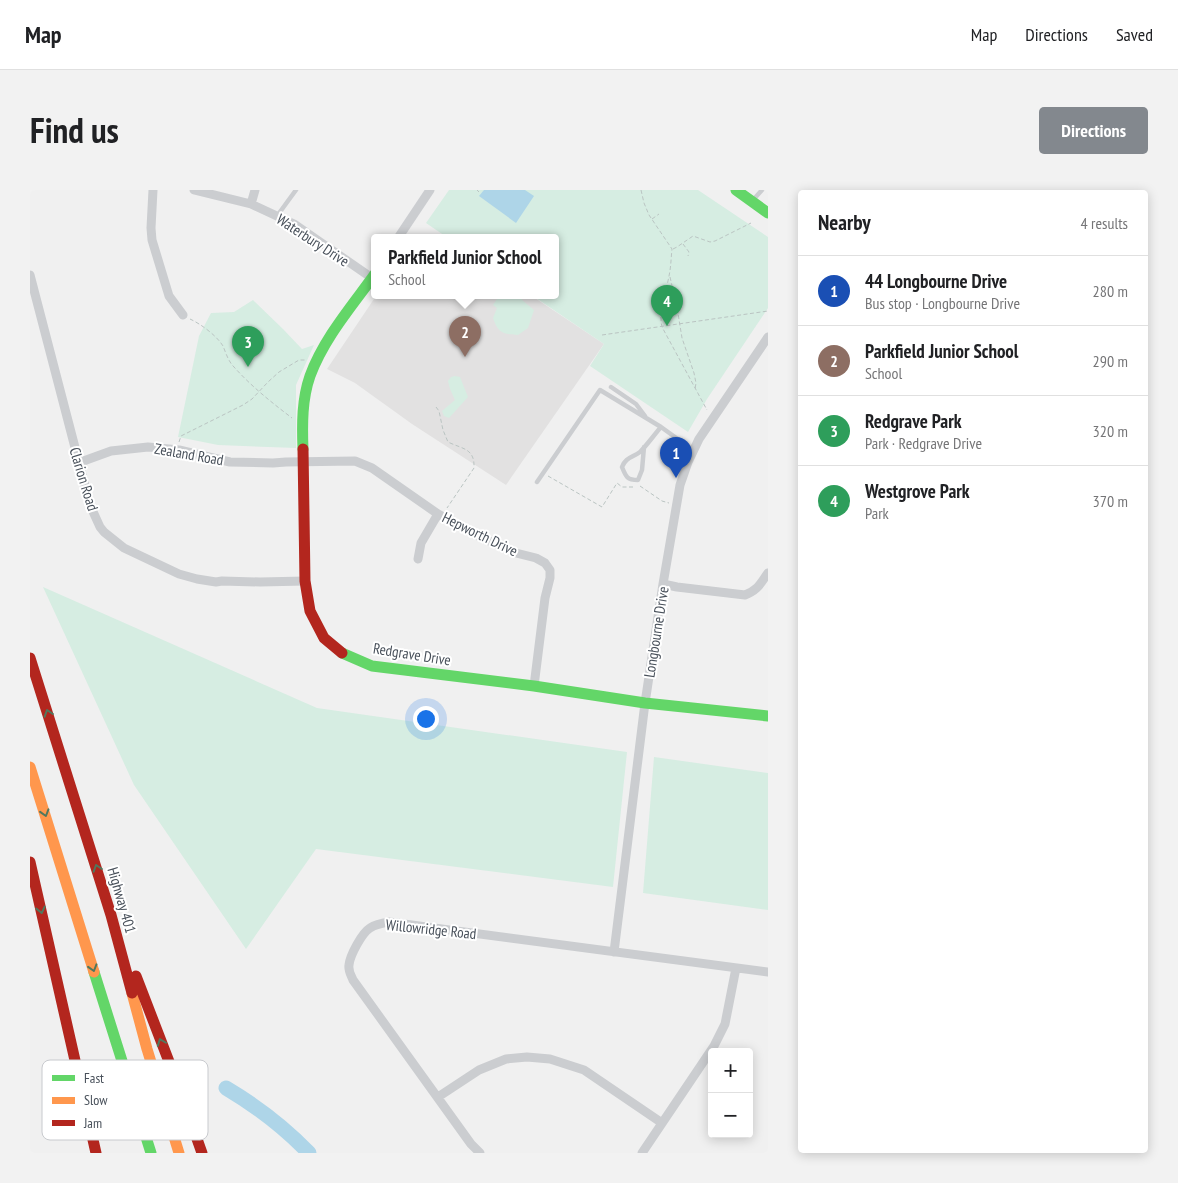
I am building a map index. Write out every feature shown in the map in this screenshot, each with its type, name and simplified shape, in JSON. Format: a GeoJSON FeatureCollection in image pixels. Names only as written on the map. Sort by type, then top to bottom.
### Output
{"type":"FeatureCollection","features":[{"type":"Feature","properties":{"kind":"main road"},"geometry":{"type":"LineString","coordinates":[[736,190],[768,213]]}},
{"type":"Feature","properties":{"kind":"main road","name":"Redgrave Drive"},"geometry":{"type":"LineString","coordinates":[[371,279],[326,342],[316,362],[307,388],[302,421],[305,581],[310,611],[324,638],[342,653],[372,666],[534,686],[645,703],[768,716]]}},
{"type":"Feature","properties":{"kind":"main road","name":"Highway 401"},"geometry":{"type":"LineString","coordinates":[[30,658],[111,915],[150,1060]]}},
{"type":"Feature","properties":{"kind":"main road"},"geometry":{"type":"LineString","coordinates":[[30,767],[122,1060]]}},
{"type":"Feature","properties":{"kind":"main road"},"geometry":{"type":"LineString","coordinates":[[30,862],[75,1060]]}},
{"type":"Feature","properties":{"kind":"main road"},"geometry":{"type":"LineString","coordinates":[[111,915],[168,1060]]}},
{"type":"Feature","properties":{"kind":"main road"},"geometry":{"type":"LineString","coordinates":[[93,1140],[96,1153]]}},
{"type":"Feature","properties":{"kind":"main road"},"geometry":{"type":"LineString","coordinates":[[147,1140],[151,1153]]}},
{"type":"Feature","properties":{"kind":"main road","name":"Highway 401"},"geometry":{"type":"LineString","coordinates":[[175,1140],[179,1153]]}},
{"type":"Feature","properties":{"kind":"main road"},"geometry":{"type":"LineString","coordinates":[[197,1140],[202,1153]]}},
{"type":"Feature","properties":{"kind":"street"},"geometry":{"type":"LineString","coordinates":[[153,190],[152,240],[168,296],[183,315]]}},
{"type":"Feature","properties":{"kind":"street","name":"Waterbury Drive"},"geometry":{"type":"LineString","coordinates":[[194,190],[251,204],[294,224],[371,275]]}},
{"type":"Feature","properties":{"kind":"street"},"geometry":{"type":"LineString","coordinates":[[251,204],[255,190]]}},
{"type":"Feature","properties":{"kind":"street"},"geometry":{"type":"LineString","coordinates":[[401,234],[430,190]]}},
{"type":"Feature","properties":{"kind":"street","name":"Clarion Road"},"geometry":{"type":"LineString","coordinates":[[30,275],[78,463],[90,505],[100,527],[124,548],[179,574],[197,580],[216,582],[305,581]]}},
{"type":"Feature","properties":{"kind":"street","name":"Longbourne Drive"},"geometry":{"type":"LineString","coordinates":[[614,952],[645,703],[680,485],[699,439],[768,337]]}},
{"type":"Feature","properties":{"kind":"street","name":"Zealand Road"},"geometry":{"type":"LineString","coordinates":[[78,463],[111,451],[148,447],[177,450],[230,462],[302,462]]}},
{"type":"Feature","properties":{"kind":"street","name":"Hepworth Drive"},"geometry":{"type":"LineString","coordinates":[[302,462],[355,461],[365,464],[381,473],[440,515],[491,543],[516,553],[536,558],[545,563],[550,570],[550,578],[545,598],[534,686]]}},
{"type":"Feature","properties":{"kind":"street"},"geometry":{"type":"LineString","coordinates":[[418,559],[421,543],[440,515]]}},
{"type":"Feature","properties":{"kind":"street"},"geometry":{"type":"LineString","coordinates":[[663,584],[745,595],[753,592],[768,573]]}},
{"type":"Feature","properties":{"kind":"street","name":"Willowridge Road"},"geometry":{"type":"LineString","coordinates":[[480,1153],[353,980],[349,971],[351,955],[365,932],[371,927],[379,923],[389,922],[768,972]]}},
{"type":"Feature","properties":{"kind":"street"},"geometry":{"type":"LineString","coordinates":[[642,1153],[718,1039],[725,1024],[736,968]]}},
{"type":"Feature","properties":{"kind":"street"},"geometry":{"type":"LineString","coordinates":[[438,1097],[479,1070],[506,1059],[527,1057],[550,1059],[584,1070],[662,1123]]}},
{"type":"Feature","properties":{"kind":"lane"},"geometry":{"type":"LineString","coordinates":[[277,216],[296,190]]}},
{"type":"Feature","properties":{"kind":"lane"},"geometry":{"type":"LineString","coordinates":[[752,201],[762,190]]}},
{"type":"Feature","properties":{"kind":"lane"},"geometry":{"type":"LineString","coordinates":[[611,387],[636,404],[646,418]]}},
{"type":"Feature","properties":{"kind":"lane"},"geometry":{"type":"LineString","coordinates":[[537,482],[600,390],[661,427],[694,451]]}},
{"type":"Feature","properties":{"kind":"lane"},"geometry":{"type":"LineString","coordinates":[[644,447],[642,470],[638,480],[630,480],[622,467],[625,461],[639,452],[661,427]]}},
{"type":"Feature","properties":{"kind":"path"},"geometry":{"type":"LineString","coordinates":[[642,190],[644,203],[652,219],[672,249],[660,320],[662,327],[703,405],[712,418]]}},
{"type":"Feature","properties":{"kind":"path"},"geometry":{"type":"LineString","coordinates":[[652,219],[659,214]]}},
{"type":"Feature","properties":{"kind":"path"},"geometry":{"type":"LineString","coordinates":[[672,249],[693,236],[710,242],[715,241],[751,223]]}},
{"type":"Feature","properties":{"kind":"path"},"geometry":{"type":"LineString","coordinates":[[682,244],[690,252],[688,256]]}},
{"type":"Feature","properties":{"kind":"path"},"geometry":{"type":"LineString","coordinates":[[669,275],[675,294],[682,338],[694,374],[695,390]]}},
{"type":"Feature","properties":{"kind":"path"},"geometry":{"type":"LineString","coordinates":[[602,335],[768,310]]}},
{"type":"Feature","properties":{"kind":"path"},"geometry":{"type":"LineString","coordinates":[[183,315],[196,322],[216,338],[234,367],[259,392],[291,418],[302,421]]}},
{"type":"Feature","properties":{"kind":"path"},"geometry":{"type":"LineString","coordinates":[[177,450],[181,436],[243,405],[252,399],[274,376],[296,362],[301,360],[316,362]]}},
{"type":"Feature","properties":{"kind":"path"},"geometry":{"type":"LineString","coordinates":[[436,407],[439,411],[448,442],[469,451],[474,463],[474,468],[440,515]]}},
{"type":"Feature","properties":{"kind":"path"},"geometry":{"type":"LineString","coordinates":[[543,473],[602,507],[617,482],[622,487],[638,486],[662,501],[676,506]]}},
{"type":"Feature","properties":{"kind":"path"},"geometry":{"type":"LineString","coordinates":[[576,492],[578,487]]}},
{"type":"Feature","properties":{"kind":"shaded area"},"geometry":{"type":"Polygon","coordinates":[[[374,299],[536,299],[604,344],[506,485],[412,424],[355,383],[327,369],[374,299]]]}},
{"type":"Feature","properties":{"kind":"green space"},"geometry":{"type":"Polygon","coordinates":[[[449,190],[698,190],[768,237],[768,308],[707,399],[688,432],[590,366],[604,344],[537,299],[559,299],[559,234],[442,234],[426,223],[449,190]]]}},
{"type":"Feature","properties":{"kind":"green space"},"geometry":{"type":"Polygon","coordinates":[[[497,299],[522,299],[534,310],[528,328],[518,335],[502,332],[497,327],[493,318],[497,308],[493,305],[497,299]]]}},
{"type":"Feature","properties":{"kind":"green space"},"geometry":{"type":"Polygon","coordinates":[[[253,300],[302,349],[314,345],[296,385],[296,448],[218,445],[178,437],[199,336],[211,313],[234,312],[253,300]]]}},
{"type":"Feature","properties":{"kind":"green space"},"geometry":{"type":"Polygon","coordinates":[[[451,377],[460,377],[468,397],[449,418],[444,416],[442,411],[455,400],[448,381],[451,377]]]}},
{"type":"Feature","properties":{"kind":"green space"},"geometry":{"type":"Polygon","coordinates":[[[43,587],[317,708],[627,752],[613,887],[316,849],[246,949],[134,785],[43,587]]]}},
{"type":"Feature","properties":{"kind":"green space"},"geometry":{"type":"Polygon","coordinates":[[[654,757],[768,773],[768,910],[643,893],[654,757]]]}},
{"type":"Feature","properties":{"kind":"water"},"geometry":{"type":"Polygon","coordinates":[[[484,190],[525,190],[534,196],[516,223],[479,196],[484,190]]]}},
{"type":"Feature","properties":{"kind":"waterway"},"geometry":{"type":"LineString","coordinates":[[226,1088],[270,1118],[309,1153]]}},
{"type":"Feature","properties":{"kind":"waterway"},"geometry":{"type":"LineString","coordinates":[[272,1112],[273,1119]]}},
{"type":"Feature","properties":{"kind":"traffic: fast"},"geometry":{"type":"LineString","coordinates":[[736,190],[768,213]]}},
{"type":"Feature","properties":{"kind":"traffic: fast"},"geometry":{"type":"LineString","coordinates":[[303,449],[303,412],[310,376],[331,335],[371,279]]}},
{"type":"Feature","properties":{"kind":"traffic: fast"},"geometry":{"type":"LineString","coordinates":[[342,653],[372,666],[534,686],[645,703],[768,716]]}},
{"type":"Feature","properties":{"kind":"traffic: fast"},"geometry":{"type":"LineString","coordinates":[[94,972],[122,1060]]}},
{"type":"Feature","properties":{"kind":"traffic: fast"},"geometry":{"type":"LineString","coordinates":[[147,1140],[151,1153]]}},
{"type":"Feature","properties":{"kind":"traffic: slow"},"geometry":{"type":"LineString","coordinates":[[30,767],[94,972]]}},
{"type":"Feature","properties":{"kind":"traffic: slow"},"geometry":{"type":"LineString","coordinates":[[132,993],[150,1060]]}},
{"type":"Feature","properties":{"kind":"traffic: slow"},"geometry":{"type":"LineString","coordinates":[[175,1140],[179,1153]]}},
{"type":"Feature","properties":{"kind":"traffic: jam"},"geometry":{"type":"LineString","coordinates":[[303,449],[305,581],[310,611],[324,638],[342,653]]}},
{"type":"Feature","properties":{"kind":"traffic: jam"},"geometry":{"type":"LineString","coordinates":[[30,658],[111,915],[132,993]]}},
{"type":"Feature","properties":{"kind":"traffic: jam"},"geometry":{"type":"LineString","coordinates":[[30,862],[75,1060]]}},
{"type":"Feature","properties":{"kind":"traffic: jam"},"geometry":{"type":"LineString","coordinates":[[136,976],[168,1060]]}},
{"type":"Feature","properties":{"kind":"traffic: jam"},"geometry":{"type":"LineString","coordinates":[[93,1140],[96,1153]]}},
{"type":"Feature","properties":{"kind":"traffic: jam"},"geometry":{"type":"LineString","coordinates":[[197,1140],[202,1153]]}},
{"type":"Feature","properties":{"kind":"place","name":"Westgrove Park"},"geometry":{"type":"Point","coordinates":[667,326]}},
{"type":"Feature","properties":{"kind":"place","name":"Parkfield Junior School"},"geometry":{"type":"Point","coordinates":[465,357]}},
{"type":"Feature","properties":{"kind":"place","name":"Redgrave Park"},"geometry":{"type":"Point","coordinates":[248,367]}},
{"type":"Feature","properties":{"kind":"place","name":"44 Longbourne Drive"},"geometry":{"type":"Point","coordinates":[676,478]}}]}
